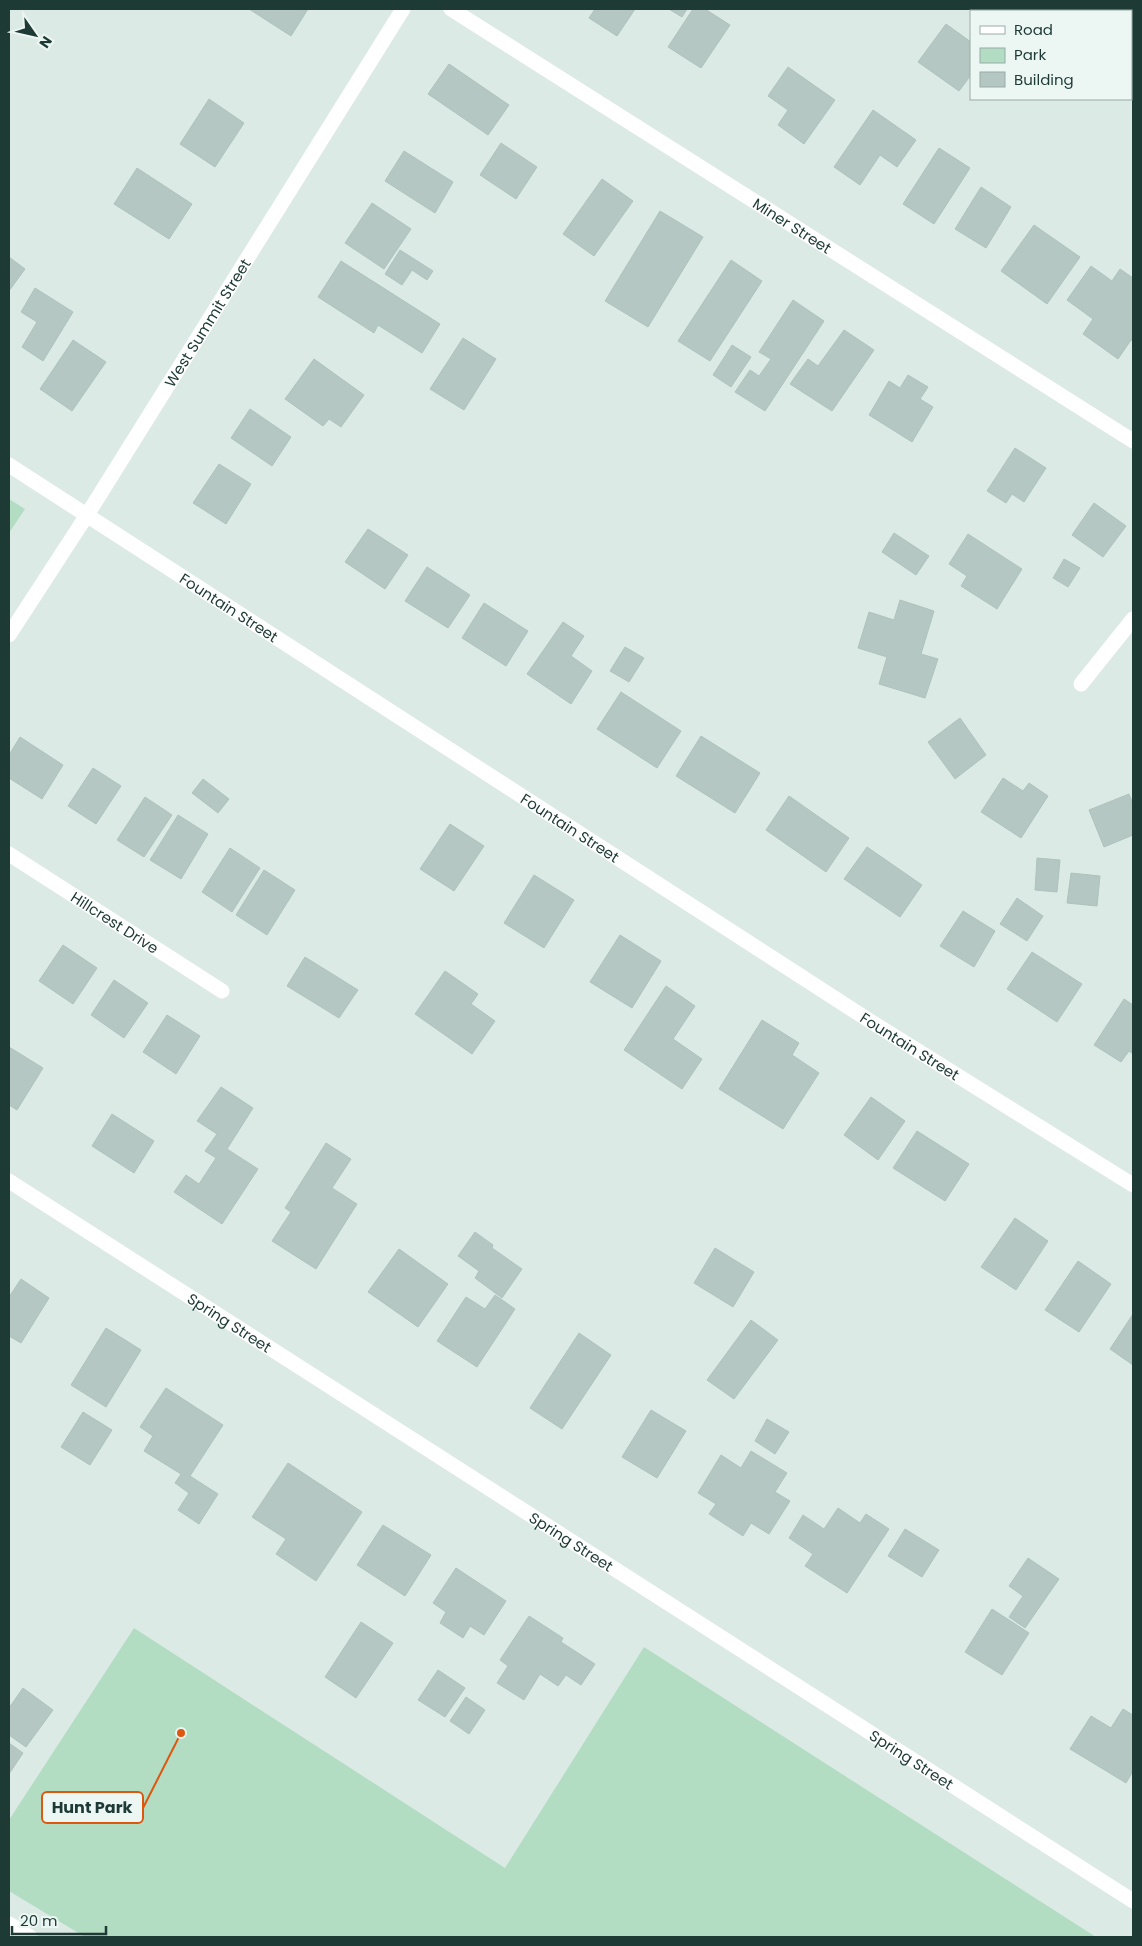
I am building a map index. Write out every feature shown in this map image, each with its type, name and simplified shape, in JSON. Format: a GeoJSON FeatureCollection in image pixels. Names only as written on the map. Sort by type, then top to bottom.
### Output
{"type":"FeatureCollection","features":[{"type":"Feature","properties":{"kind":"street","name":"West Summit Street"},"geometry":{"type":"LineString","coordinates":[[9,635],[87,515],[403,9]]}},
{"type":"Feature","properties":{"kind":"street","name":"Miner Street"},"geometry":{"type":"LineString","coordinates":[[450,9],[1133,441]]}},
{"type":"Feature","properties":{"kind":"street","name":"Fountain Street"},"geometry":{"type":"LineString","coordinates":[[9,465],[870,1021],[1133,1184]]}},
{"type":"Feature","properties":{"kind":"street"},"geometry":{"type":"LineString","coordinates":[[1082,684],[1133,619]]}},
{"type":"Feature","properties":{"kind":"street","name":"Hillcrest Drive"},"geometry":{"type":"LineString","coordinates":[[9,854],[222,991]]}},
{"type":"Feature","properties":{"kind":"street","name":"Spring Street"},"geometry":{"type":"LineString","coordinates":[[9,1181],[1133,1901]]}},
{"type":"Feature","properties":{"kind":"street"},"geometry":{"type":"LineString","coordinates":[[9,1924],[30,1937]]}},
{"type":"Feature","properties":{"kind":"green space"},"geometry":{"type":"Polygon","coordinates":[[[9,499],[25,509],[9,533],[9,499]]]}},
{"type":"Feature","properties":{"kind":"green space"},"geometry":{"type":"Polygon","coordinates":[[[134,1628],[505,1868],[644,1647],[1096,1937],[85,1937],[9,1891],[9,1820],[134,1628]]]}},
{"type":"Feature","properties":{"kind":"building"},"geometry":{"type":"Polygon","coordinates":[[[249,9],[308,9],[291,36],[249,9]]]}},
{"type":"Feature","properties":{"kind":"building"},"geometry":{"type":"Polygon","coordinates":[[[595,9],[635,9],[617,36],[589,18],[595,9]]]}},
{"type":"Feature","properties":{"kind":"building"},"geometry":{"type":"Polygon","coordinates":[[[669,9],[687,9],[682,17],[669,9]]]}},
{"type":"Feature","properties":{"kind":"building"},"geometry":{"type":"Polygon","coordinates":[[[693,9],[705,9],[730,25],[701,68],[668,47],[693,9]]]}},
{"type":"Feature","properties":{"kind":"building"},"geometry":{"type":"Polygon","coordinates":[[[1080,9],[1127,9],[1126,10],[1080,9]]]}},
{"type":"Feature","properties":{"kind":"building"},"geometry":{"type":"Polygon","coordinates":[[[946,24],[970,41],[970,76],[959,91],[918,62],[946,24]]]}},
{"type":"Feature","properties":{"kind":"building"},"geometry":{"type":"Polygon","coordinates":[[[449,64],[509,105],[488,135],[428,94],[449,64]]]}},
{"type":"Feature","properties":{"kind":"building"},"geometry":{"type":"Polygon","coordinates":[[[788,67],[835,100],[804,144],[778,125],[788,110],[768,96],[788,67]]]}},
{"type":"Feature","properties":{"kind":"building"},"geometry":{"type":"Polygon","coordinates":[[[209,99],[244,123],[215,167],[180,144],[209,99]]]}},
{"type":"Feature","properties":{"kind":"building"},"geometry":{"type":"Polygon","coordinates":[[[873,110],[916,140],[897,167],[880,155],[860,185],[834,167],[873,110]]]}},
{"type":"Feature","properties":{"kind":"building"},"geometry":{"type":"Polygon","coordinates":[[[501,143],[537,167],[516,199],[480,175],[501,143]]]}},
{"type":"Feature","properties":{"kind":"building"},"geometry":{"type":"Polygon","coordinates":[[[939,148],[970,168],[934,224],[903,204],[939,148]]]}},
{"type":"Feature","properties":{"kind":"building"},"geometry":{"type":"Polygon","coordinates":[[[404,151],[453,182],[435,213],[385,181],[404,151]]]}},
{"type":"Feature","properties":{"kind":"building"},"geometry":{"type":"Polygon","coordinates":[[[137,168],[192,204],[169,239],[114,204],[137,168]]]}},
{"type":"Feature","properties":{"kind":"building"},"geometry":{"type":"Polygon","coordinates":[[[602,179],[633,201],[594,256],[563,234],[602,179]]]}},
{"type":"Feature","properties":{"kind":"building"},"geometry":{"type":"Polygon","coordinates":[[[981,187],[1011,207],[986,248],[955,229],[981,187]]]}},
{"type":"Feature","properties":{"kind":"building"},"geometry":{"type":"Polygon","coordinates":[[[372,203],[411,229],[384,269],[345,243],[372,203]]]}},
{"type":"Feature","properties":{"kind":"building"},"geometry":{"type":"Polygon","coordinates":[[[660,211],[703,237],[648,327],[605,301],[660,211]]]}},
{"type":"Feature","properties":{"kind":"building"},"geometry":{"type":"Polygon","coordinates":[[[1034,225],[1080,257],[1047,304],[1001,271],[1034,225]]]}},
{"type":"Feature","properties":{"kind":"building"},"geometry":{"type":"Polygon","coordinates":[[[400,250],[433,271],[427,280],[412,270],[402,285],[385,274],[400,250]]]}},
{"type":"Feature","properties":{"kind":"building"},"geometry":{"type":"Polygon","coordinates":[[[9,257],[25,269],[9,291],[9,257]]]}},
{"type":"Feature","properties":{"kind":"building"},"geometry":{"type":"Polygon","coordinates":[[[731,260],[762,281],[710,361],[678,341],[731,260]]]}},
{"type":"Feature","properties":{"kind":"building"},"geometry":{"type":"Polygon","coordinates":[[[341,261],[440,324],[422,353],[378,325],[374,333],[318,297],[341,261]]]}},
{"type":"Feature","properties":{"kind":"building"},"geometry":{"type":"Polygon","coordinates":[[[1091,266],[1112,281],[1120,269],[1133,278],[1133,342],[1131,340],[1118,359],[1083,334],[1093,319],[1067,300],[1091,266]]]}},
{"type":"Feature","properties":{"kind":"building"},"geometry":{"type":"Polygon","coordinates":[[[35,288],[73,312],[43,361],[22,347],[37,322],[21,312],[35,288]]]}},
{"type":"Feature","properties":{"kind":"building"},"geometry":{"type":"Polygon","coordinates":[[[793,300],[824,321],[765,411],[735,392],[750,370],[759,376],[771,359],[759,352],[793,300]]]}},
{"type":"Feature","properties":{"kind":"building"},"geometry":{"type":"Polygon","coordinates":[[[844,330],[874,350],[832,411],[790,384],[808,359],[818,366],[844,330]]]}},
{"type":"Feature","properties":{"kind":"building"},"geometry":{"type":"Polygon","coordinates":[[[463,338],[496,359],[464,410],[430,389],[463,338]]]}},
{"type":"Feature","properties":{"kind":"building"},"geometry":{"type":"Polygon","coordinates":[[[73,340],[106,362],[72,411],[40,389],[73,340]]]}},
{"type":"Feature","properties":{"kind":"building"},"geometry":{"type":"Polygon","coordinates":[[[732,345],[751,357],[731,387],[713,375],[732,345]]]}},
{"type":"Feature","properties":{"kind":"building"},"geometry":{"type":"Polygon","coordinates":[[[314,359],[364,395],[341,427],[329,419],[323,426],[285,399],[314,359]]]}},
{"type":"Feature","properties":{"kind":"building"},"geometry":{"type":"Polygon","coordinates":[[[908,375],[928,387],[920,399],[933,407],[912,442],[869,415],[889,381],[900,388],[908,375]]]}},
{"type":"Feature","properties":{"kind":"building"},"geometry":{"type":"Polygon","coordinates":[[[250,409],[291,437],[272,466],[231,438],[250,409]]]}},
{"type":"Feature","properties":{"kind":"building"},"geometry":{"type":"Polygon","coordinates":[[[1015,448],[1046,468],[1024,502],[1012,494],[1006,503],[987,491],[1015,448]]]}},
{"type":"Feature","properties":{"kind":"building"},"geometry":{"type":"Polygon","coordinates":[[[219,464],[251,484],[226,524],[193,503],[219,464]]]}},
{"type":"Feature","properties":{"kind":"building"},"geometry":{"type":"Polygon","coordinates":[[[1094,503],[1126,526],[1103,557],[1072,535],[1094,503]]]}},
{"type":"Feature","properties":{"kind":"building"},"geometry":{"type":"Polygon","coordinates":[[[368,529],[408,555],[385,589],[345,562],[368,529]]]}},
{"type":"Feature","properties":{"kind":"building"},"geometry":{"type":"Polygon","coordinates":[[[894,533],[929,556],[916,575],[882,552],[894,533]]]}},
{"type":"Feature","properties":{"kind":"building"},"geometry":{"type":"Polygon","coordinates":[[[968,534],[1022,569],[997,609],[961,586],[967,576],[949,564],[968,534]]]}},
{"type":"Feature","properties":{"kind":"building"},"geometry":{"type":"Polygon","coordinates":[[[1064,559],[1080,568],[1068,587],[1053,578],[1064,559]]]}},
{"type":"Feature","properties":{"kind":"building"},"geometry":{"type":"Polygon","coordinates":[[[427,567],[470,595],[448,628],[405,601],[427,567]]]}},
{"type":"Feature","properties":{"kind":"building"},"geometry":{"type":"Polygon","coordinates":[[[900,600],[934,611],[921,654],[938,659],[925,698],[879,684],[887,657],[858,648],[869,612],[894,620],[900,600]]]}},
{"type":"Feature","properties":{"kind":"building"},"geometry":{"type":"Polygon","coordinates":[[[484,603],[528,631],[506,666],[462,638],[484,603]]]}},
{"type":"Feature","properties":{"kind":"building"},"geometry":{"type":"Polygon","coordinates":[[[563,622],[584,636],[571,656],[592,671],[571,704],[527,674],[563,622]]]}},
{"type":"Feature","properties":{"kind":"building"},"geometry":{"type":"Polygon","coordinates":[[[625,647],[644,658],[629,682],[610,671],[625,647]]]}},
{"type":"Feature","properties":{"kind":"building"},"geometry":{"type":"Polygon","coordinates":[[[621,692],[681,731],[657,768],[597,729],[621,692]]]}},
{"type":"Feature","properties":{"kind":"building"},"geometry":{"type":"Polygon","coordinates":[[[960,718],[986,755],[955,779],[928,742],[960,718]]]}},
{"type":"Feature","properties":{"kind":"building"},"geometry":{"type":"Polygon","coordinates":[[[701,736],[760,773],[735,813],[676,776],[701,736]]]}},
{"type":"Feature","properties":{"kind":"building"},"geometry":{"type":"Polygon","coordinates":[[[20,737],[63,765],[42,799],[9,778],[9,755],[20,737]]]}},
{"type":"Feature","properties":{"kind":"building"},"geometry":{"type":"Polygon","coordinates":[[[93,768],[121,786],[96,824],[68,806],[93,768]]]}},
{"type":"Feature","properties":{"kind":"building"},"geometry":{"type":"Polygon","coordinates":[[[1003,778],[1023,791],[1029,783],[1048,796],[1021,838],[981,812],[1003,778]]]}},
{"type":"Feature","properties":{"kind":"building"},"geometry":{"type":"Polygon","coordinates":[[[203,779],[229,799],[218,813],[192,793],[203,779]]]}},
{"type":"Feature","properties":{"kind":"building"},"geometry":{"type":"Polygon","coordinates":[[[1129,794],[1133,804],[1133,835],[1104,847],[1089,810],[1129,794]]]}},
{"type":"Feature","properties":{"kind":"building"},"geometry":{"type":"Polygon","coordinates":[[[789,796],[849,838],[826,872],[766,830],[789,796]]]}},
{"type":"Feature","properties":{"kind":"building"},"geometry":{"type":"Polygon","coordinates":[[[145,797],[172,815],[144,857],[117,840],[145,797]]]}},
{"type":"Feature","properties":{"kind":"building"},"geometry":{"type":"Polygon","coordinates":[[[178,815],[208,834],[181,879],[150,860],[178,815]]]}},
{"type":"Feature","properties":{"kind":"building"},"geometry":{"type":"Polygon","coordinates":[[[450,824],[484,846],[454,891],[420,869],[450,824]]]}},
{"type":"Feature","properties":{"kind":"building"},"geometry":{"type":"Polygon","coordinates":[[[867,847],[922,885],[900,917],[844,879],[867,847]]]}},
{"type":"Feature","properties":{"kind":"building"},"geometry":{"type":"Polygon","coordinates":[[[230,848],[260,868],[232,912],[202,892],[230,848]]]}},
{"type":"Feature","properties":{"kind":"building"},"geometry":{"type":"Polygon","coordinates":[[[1037,858],[1060,860],[1057,892],[1035,890],[1037,858]]]}},
{"type":"Feature","properties":{"kind":"building"},"geometry":{"type":"Polygon","coordinates":[[[264,870],[295,890],[267,935],[236,915],[264,870]]]}},
{"type":"Feature","properties":{"kind":"building"},"geometry":{"type":"Polygon","coordinates":[[[1071,873],[1100,876],[1097,906],[1067,903],[1071,873]]]}},
{"type":"Feature","properties":{"kind":"building"},"geometry":{"type":"Polygon","coordinates":[[[534,875],[574,900],[544,948],[504,923],[534,875]]]}},
{"type":"Feature","properties":{"kind":"building"},"geometry":{"type":"Polygon","coordinates":[[[1017,898],[1043,916],[1027,941],[1000,924],[1017,898]]]}},
{"type":"Feature","properties":{"kind":"building"},"geometry":{"type":"Polygon","coordinates":[[[963,911],[995,931],[974,967],[940,946],[963,911]]]}},
{"type":"Feature","properties":{"kind":"building"},"geometry":{"type":"Polygon","coordinates":[[[620,935],[661,961],[632,1008],[590,982],[620,935]]]}},
{"type":"Feature","properties":{"kind":"building"},"geometry":{"type":"Polygon","coordinates":[[[63,945],[97,968],[73,1004],[39,981],[63,945]]]}},
{"type":"Feature","properties":{"kind":"building"},"geometry":{"type":"Polygon","coordinates":[[[1032,952],[1082,984],[1057,1022],[1007,989],[1032,952]]]}},
{"type":"Feature","properties":{"kind":"building"},"geometry":{"type":"Polygon","coordinates":[[[305,957],[358,990],[339,1018],[287,986],[305,957]]]}},
{"type":"Feature","properties":{"kind":"building"},"geometry":{"type":"Polygon","coordinates":[[[445,971],[478,994],[471,1004],[495,1021],[472,1054],[415,1014],[445,971]]]}},
{"type":"Feature","properties":{"kind":"building"},"geometry":{"type":"Polygon","coordinates":[[[114,980],[148,1003],[124,1038],[91,1015],[114,980]]]}},
{"type":"Feature","properties":{"kind":"building"},"geometry":{"type":"Polygon","coordinates":[[[666,986],[695,1006],[673,1039],[702,1059],[682,1089],[624,1050],[666,986]]]}},
{"type":"Feature","properties":{"kind":"building"},"geometry":{"type":"Polygon","coordinates":[[[1124,999],[1133,1005],[1133,1054],[1129,1051],[1121,1062],[1094,1045],[1124,999]]]}},
{"type":"Feature","properties":{"kind":"building"},"geometry":{"type":"Polygon","coordinates":[[[167,1015],[200,1036],[176,1074],[143,1052],[167,1015]]]}},
{"type":"Feature","properties":{"kind":"building"},"geometry":{"type":"Polygon","coordinates":[[[762,1020],[799,1043],[792,1055],[819,1073],[783,1129],[719,1089],[762,1020]]]}},
{"type":"Feature","properties":{"kind":"building"},"geometry":{"type":"Polygon","coordinates":[[[9,1047],[43,1068],[17,1110],[9,1105],[9,1047]]]}},
{"type":"Feature","properties":{"kind":"building"},"geometry":{"type":"Polygon","coordinates":[[[221,1087],[253,1108],[227,1149],[258,1169],[222,1224],[174,1192],[186,1175],[199,1184],[216,1158],[205,1151],[217,1134],[197,1121],[221,1087]]]}},
{"type":"Feature","properties":{"kind":"building"},"geometry":{"type":"Polygon","coordinates":[[[871,1097],[905,1121],[878,1160],[844,1135],[871,1097]]]}},
{"type":"Feature","properties":{"kind":"building"},"geometry":{"type":"Polygon","coordinates":[[[112,1114],[154,1141],[134,1173],[92,1146],[112,1114]]]}},
{"type":"Feature","properties":{"kind":"building"},"geometry":{"type":"Polygon","coordinates":[[[917,1131],[969,1164],[945,1201],[893,1168],[917,1131]]]}},
{"type":"Feature","properties":{"kind":"building"},"geometry":{"type":"Polygon","coordinates":[[[326,1143],[351,1159],[332,1188],[357,1204],[316,1269],[272,1241],[291,1212],[285,1208],[326,1143]]]}},
{"type":"Feature","properties":{"kind":"building"},"geometry":{"type":"Polygon","coordinates":[[[1015,1218],[1048,1241],[1016,1290],[981,1267],[1015,1218]]]}},
{"type":"Feature","properties":{"kind":"building"},"geometry":{"type":"Polygon","coordinates":[[[475,1232],[493,1245],[492,1248],[522,1269],[502,1298],[475,1278],[479,1271],[458,1256],[475,1232]]]}},
{"type":"Feature","properties":{"kind":"building"},"geometry":{"type":"Polygon","coordinates":[[[715,1248],[754,1272],[733,1307],[694,1283],[715,1248]]]}},
{"type":"Feature","properties":{"kind":"building"},"geometry":{"type":"Polygon","coordinates":[[[399,1249],[448,1284],[418,1327],[368,1292],[399,1249]]]}},
{"type":"Feature","properties":{"kind":"building"},"geometry":{"type":"Polygon","coordinates":[[[1078,1261],[1111,1284],[1079,1332],[1045,1310],[1078,1261]]]}},
{"type":"Feature","properties":{"kind":"building"},"geometry":{"type":"Polygon","coordinates":[[[21,1279],[49,1298],[21,1343],[9,1336],[9,1297],[21,1279]]]}},
{"type":"Feature","properties":{"kind":"building"},"geometry":{"type":"Polygon","coordinates":[[[495,1295],[515,1309],[477,1367],[437,1341],[466,1297],[485,1309],[495,1295]]]}},
{"type":"Feature","properties":{"kind":"building"},"geometry":{"type":"Polygon","coordinates":[[[1133,1314],[1133,1365],[1110,1349],[1133,1314]]]}},
{"type":"Feature","properties":{"kind":"building"},"geometry":{"type":"Polygon","coordinates":[[[751,1320],[778,1340],[734,1399],[707,1380],[751,1320]]]}},
{"type":"Feature","properties":{"kind":"building"},"geometry":{"type":"Polygon","coordinates":[[[106,1328],[141,1350],[106,1407],[71,1385],[106,1328]]]}},
{"type":"Feature","properties":{"kind":"building"},"geometry":{"type":"Polygon","coordinates":[[[579,1333],[611,1355],[562,1429],[530,1408],[579,1333]]]}},
{"type":"Feature","properties":{"kind":"building"},"geometry":{"type":"Polygon","coordinates":[[[166,1388],[223,1425],[190,1476],[218,1494],[199,1524],[178,1510],[189,1493],[175,1483],[181,1474],[144,1451],[153,1436],[140,1427],[166,1388]]]}},
{"type":"Feature","properties":{"kind":"building"},"geometry":{"type":"Polygon","coordinates":[[[651,1410],[686,1431],[657,1478],[622,1457],[651,1410]]]}},
{"type":"Feature","properties":{"kind":"building"},"geometry":{"type":"Polygon","coordinates":[[[83,1412],[112,1430],[90,1465],[61,1447],[83,1412]]]}},
{"type":"Feature","properties":{"kind":"building"},"geometry":{"type":"Polygon","coordinates":[[[767,1419],[789,1432],[775,1454],[755,1441],[767,1419]]]}},
{"type":"Feature","properties":{"kind":"building"},"geometry":{"type":"Polygon","coordinates":[[[751,1451],[787,1473],[775,1492],[790,1501],[769,1534],[751,1523],[743,1536],[709,1514],[716,1504],[698,1493],[721,1455],[741,1468],[751,1451]]]}},
{"type":"Feature","properties":{"kind":"building"},"geometry":{"type":"Polygon","coordinates":[[[288,1463],[362,1512],[316,1581],[276,1554],[286,1539],[252,1517],[288,1463]]]}},
{"type":"Feature","properties":{"kind":"building"},"geometry":{"type":"Polygon","coordinates":[[[838,1508],[860,1523],[866,1514],[889,1529],[847,1593],[805,1566],[813,1554],[789,1538],[803,1515],[824,1529],[838,1508]]]}},
{"type":"Feature","properties":{"kind":"building"},"geometry":{"type":"Polygon","coordinates":[[[383,1525],[431,1555],[405,1596],[357,1565],[383,1525]]]}},
{"type":"Feature","properties":{"kind":"building"},"geometry":{"type":"Polygon","coordinates":[[[905,1529],[939,1550],[922,1577],[888,1556],[905,1529]]]}},
{"type":"Feature","properties":{"kind":"building"},"geometry":{"type":"Polygon","coordinates":[[[1028,1558],[1059,1579],[1025,1628],[1009,1617],[1023,1596],[1009,1586],[1028,1558]]]}},
{"type":"Feature","properties":{"kind":"building"},"geometry":{"type":"Polygon","coordinates":[[[456,1568],[506,1601],[484,1635],[470,1626],[463,1638],[440,1623],[446,1612],[433,1603],[456,1568]]]}},
{"type":"Feature","properties":{"kind":"building"},"geometry":{"type":"Polygon","coordinates":[[[992,1609],[1029,1633],[1002,1675],[965,1652],[992,1609]]]}},
{"type":"Feature","properties":{"kind":"building"},"geometry":{"type":"Polygon","coordinates":[[[529,1616],[563,1638],[561,1642],[595,1664],[581,1685],[566,1675],[558,1686],[540,1674],[524,1700],[497,1683],[508,1666],[500,1660],[529,1616]]]}},
{"type":"Feature","properties":{"kind":"building"},"geometry":{"type":"Polygon","coordinates":[[[361,1622],[393,1643],[356,1698],[325,1677],[361,1622]]]}},
{"type":"Feature","properties":{"kind":"building"},"geometry":{"type":"Polygon","coordinates":[[[438,1670],[465,1688],[445,1717],[418,1700],[438,1670]]]}},
{"type":"Feature","properties":{"kind":"building"},"geometry":{"type":"Polygon","coordinates":[[[23,1688],[53,1710],[26,1747],[9,1735],[9,1708],[23,1688]]]}},
{"type":"Feature","properties":{"kind":"building"},"geometry":{"type":"Polygon","coordinates":[[[466,1697],[485,1710],[469,1734],[450,1721],[466,1697]]]}},
{"type":"Feature","properties":{"kind":"building"},"geometry":{"type":"Polygon","coordinates":[[[1123,1709],[1133,1715],[1133,1771],[1126,1783],[1070,1749],[1091,1716],[1111,1728],[1123,1709]]]}},
{"type":"Feature","properties":{"kind":"building"},"geometry":{"type":"Polygon","coordinates":[[[9,1743],[23,1753],[9,1774],[9,1743]]]}},
{"type":"Feature","properties":{"kind":"place","name":"Hunt Park"},"geometry":{"type":"Point","coordinates":[181,1733]}}]}
